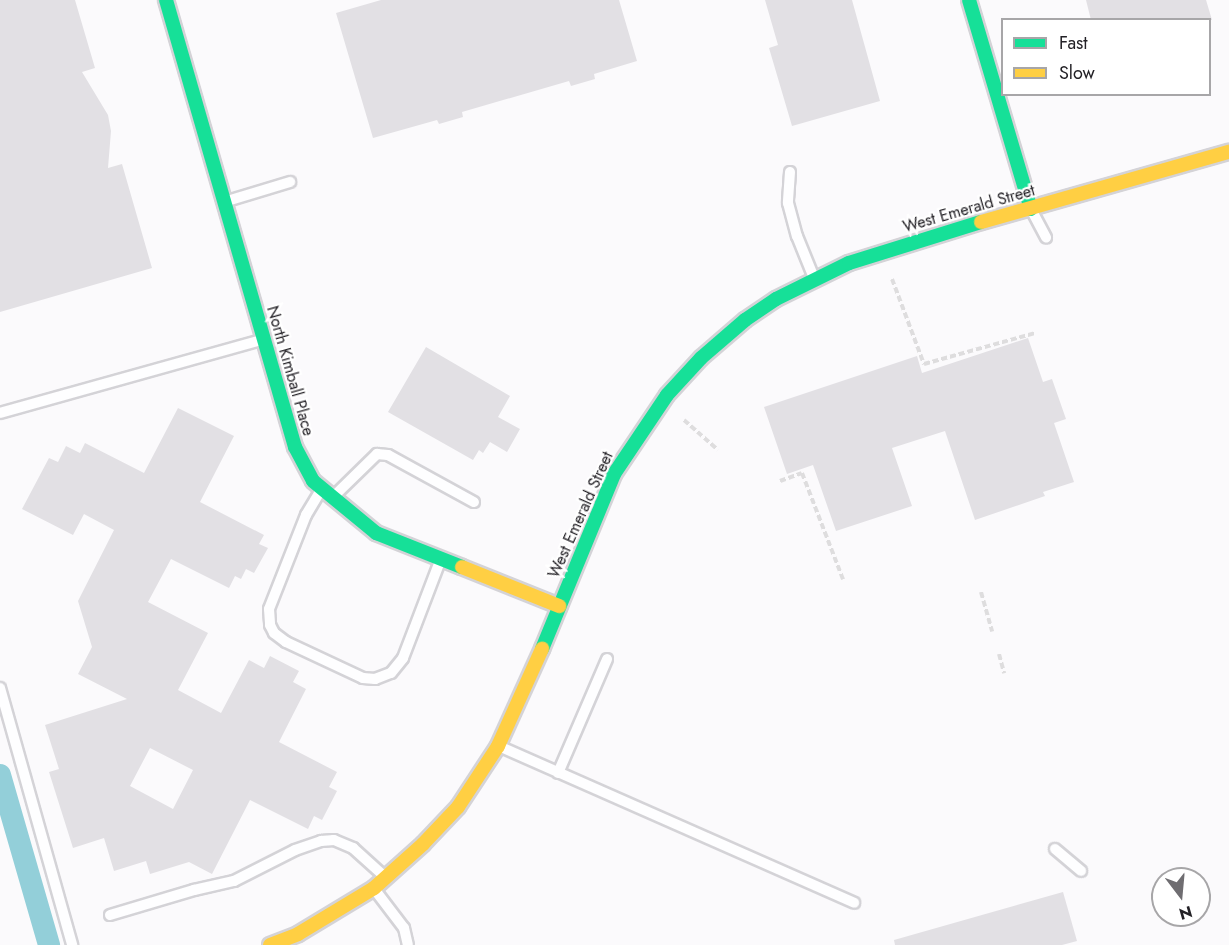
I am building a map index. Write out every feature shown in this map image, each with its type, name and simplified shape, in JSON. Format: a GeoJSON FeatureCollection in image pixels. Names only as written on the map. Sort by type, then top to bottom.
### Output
{"type":"FeatureCollection","features":[{"type":"Feature","properties":{"kind":"main road","name":"North Kimball Place"},"geometry":{"type":"LineString","coordinates":[[166,0],[295,447],[313,481],[376,533],[559,606]]}},
{"type":"Feature","properties":{"kind":"main road"},"geometry":{"type":"LineString","coordinates":[[969,0],[1031,208]]}},
{"type":"Feature","properties":{"kind":"main road","name":"West Emerald Street"},"geometry":{"type":"LineString","coordinates":[[270,945],[298,934],[338,912],[374,888],[458,807],[498,746],[517,708],[614,474],[667,395],[701,358],[745,320],[814,278],[849,263],[898,246],[1229,152]]}},
{"type":"Feature","properties":{"kind":"lane"},"geometry":{"type":"LineString","coordinates":[[790,172],[788,203],[797,236],[814,278]]}},
{"type":"Feature","properties":{"kind":"lane"},"geometry":{"type":"LineString","coordinates":[[224,201],[290,182]]}},
{"type":"Feature","properties":{"kind":"lane"},"geometry":{"type":"LineString","coordinates":[[1031,208],[1046,237]]}},
{"type":"Feature","properties":{"kind":"lane"},"geometry":{"type":"LineString","coordinates":[[0,413],[264,339]]}},
{"type":"Feature","properties":{"kind":"lane"},"geometry":{"type":"LineString","coordinates":[[333,498],[377,454],[388,455],[474,502]]}},
{"type":"Feature","properties":{"kind":"lane"},"geometry":{"type":"LineString","coordinates":[[322,489],[306,515],[269,609],[270,625],[274,633],[286,642],[363,678],[375,679],[391,673],[403,658],[441,558]]}},
{"type":"Feature","properties":{"kind":"lane"},"geometry":{"type":"LineString","coordinates":[[558,773],[607,659]]}},
{"type":"Feature","properties":{"kind":"lane"},"geometry":{"type":"LineString","coordinates":[[0,688],[72,945]]}},
{"type":"Feature","properties":{"kind":"lane"},"geometry":{"type":"LineString","coordinates":[[498,746],[854,903]]}},
{"type":"Feature","properties":{"kind":"lane"},"geometry":{"type":"LineString","coordinates":[[110,915],[194,890],[234,881],[295,850],[321,841],[334,840],[353,848],[386,878]]}},
{"type":"Feature","properties":{"kind":"lane"},"geometry":{"type":"LineString","coordinates":[[1055,849],[1081,871]]}},
{"type":"Feature","properties":{"kind":"lane"},"geometry":{"type":"LineString","coordinates":[[374,888],[404,928],[408,945]]}},
{"type":"Feature","properties":{"kind":"path"},"geometry":{"type":"LineString","coordinates":[[892,279],[924,364],[1035,333]]}},
{"type":"Feature","properties":{"kind":"path"},"geometry":{"type":"LineString","coordinates":[[684,420],[718,450]]}},
{"type":"Feature","properties":{"kind":"path"},"geometry":{"type":"LineString","coordinates":[[780,481],[802,473],[843,579]]}},
{"type":"Feature","properties":{"kind":"path"},"geometry":{"type":"LineString","coordinates":[[981,592],[992,631]]}},
{"type":"Feature","properties":{"kind":"path"},"geometry":{"type":"LineString","coordinates":[[999,654],[1004,674]]}},
{"type":"Feature","properties":{"kind":"building"},"geometry":{"type":"Polygon","coordinates":[[[0,0],[75,0],[95,68],[82,72],[108,115],[111,131],[108,168],[122,164],[152,268],[0,312],[0,0]]]}},
{"type":"Feature","properties":{"kind":"building"},"geometry":{"type":"Polygon","coordinates":[[[381,0],[619,0],[637,61],[594,74],[595,79],[571,86],[569,81],[462,112],[463,117],[439,124],[437,120],[373,138],[336,13],[381,0]]]}},
{"type":"Feature","properties":{"kind":"building"},"geometry":{"type":"Polygon","coordinates":[[[765,0],[852,0],[880,101],[792,126],[769,48],[778,45],[765,0]]]}},
{"type":"Feature","properties":{"kind":"building"},"geometry":{"type":"Polygon","coordinates":[[[1086,0],[1206,0],[1212,20],[1211,18],[1090,18],[1086,0]]]}},
{"type":"Feature","properties":{"kind":"building"},"geometry":{"type":"Polygon","coordinates":[[[1028,338],[1043,382],[1052,379],[1066,419],[1054,423],[1074,482],[1043,492],[1045,496],[975,520],[945,431],[892,448],[912,506],[836,531],[813,465],[787,474],[764,407],[917,356],[922,373],[1028,338]]]}},
{"type":"Feature","properties":{"kind":"building"},"geometry":{"type":"Polygon","coordinates":[[[426,347],[510,396],[498,417],[520,429],[507,452],[490,442],[483,453],[479,450],[473,460],[388,412],[426,347]]]}},
{"type":"Feature","properties":{"kind":"building"},"geometry":{"type":"Polygon","coordinates":[[[178,408],[234,436],[200,502],[264,535],[259,544],[268,548],[254,573],[246,569],[241,579],[235,576],[229,588],[171,559],[148,602],[208,633],[178,690],[221,713],[249,660],[264,668],[270,656],[299,671],[293,682],[306,689],[279,742],[337,772],[329,787],[337,791],[322,820],[314,816],[308,829],[250,800],[212,874],[189,862],[150,874],[146,861],[114,871],[104,838],[73,848],[49,772],[59,769],[45,725],[127,699],[78,674],[92,647],[78,601],[114,530],[84,514],[73,535],[22,509],[49,458],[58,462],[66,446],[80,453],[85,443],[144,473],[178,408]],[[150,748],[130,786],[173,809],[193,770],[150,748]]]}},
{"type":"Feature","properties":{"kind":"building"},"geometry":{"type":"Polygon","coordinates":[[[1063,892],[1077,941],[1062,945],[895,945],[894,940],[1063,892]]]}},
{"type":"Feature","properties":{"kind":"waterway"},"geometry":{"type":"LineString","coordinates":[[0,775],[49,945]]}},
{"type":"Feature","properties":{"kind":"traffic: fast"},"geometry":{"type":"LineString","coordinates":[[166,0],[295,447],[313,481],[376,533],[462,567]]}},
{"type":"Feature","properties":{"kind":"traffic: fast"},"geometry":{"type":"LineString","coordinates":[[969,0],[1031,209]]}},
{"type":"Feature","properties":{"kind":"traffic: fast"},"geometry":{"type":"LineString","coordinates":[[542,649],[614,474],[667,395],[701,358],[745,320],[776,299],[849,263],[981,222]]}},
{"type":"Feature","properties":{"kind":"traffic: slow"},"geometry":{"type":"LineString","coordinates":[[981,222],[1229,152]]}},
{"type":"Feature","properties":{"kind":"traffic: slow"},"geometry":{"type":"LineString","coordinates":[[462,567],[559,606]]}},
{"type":"Feature","properties":{"kind":"traffic: slow"},"geometry":{"type":"LineString","coordinates":[[270,945],[298,934],[374,888],[423,844],[458,807],[498,746],[542,649]]}}]}
